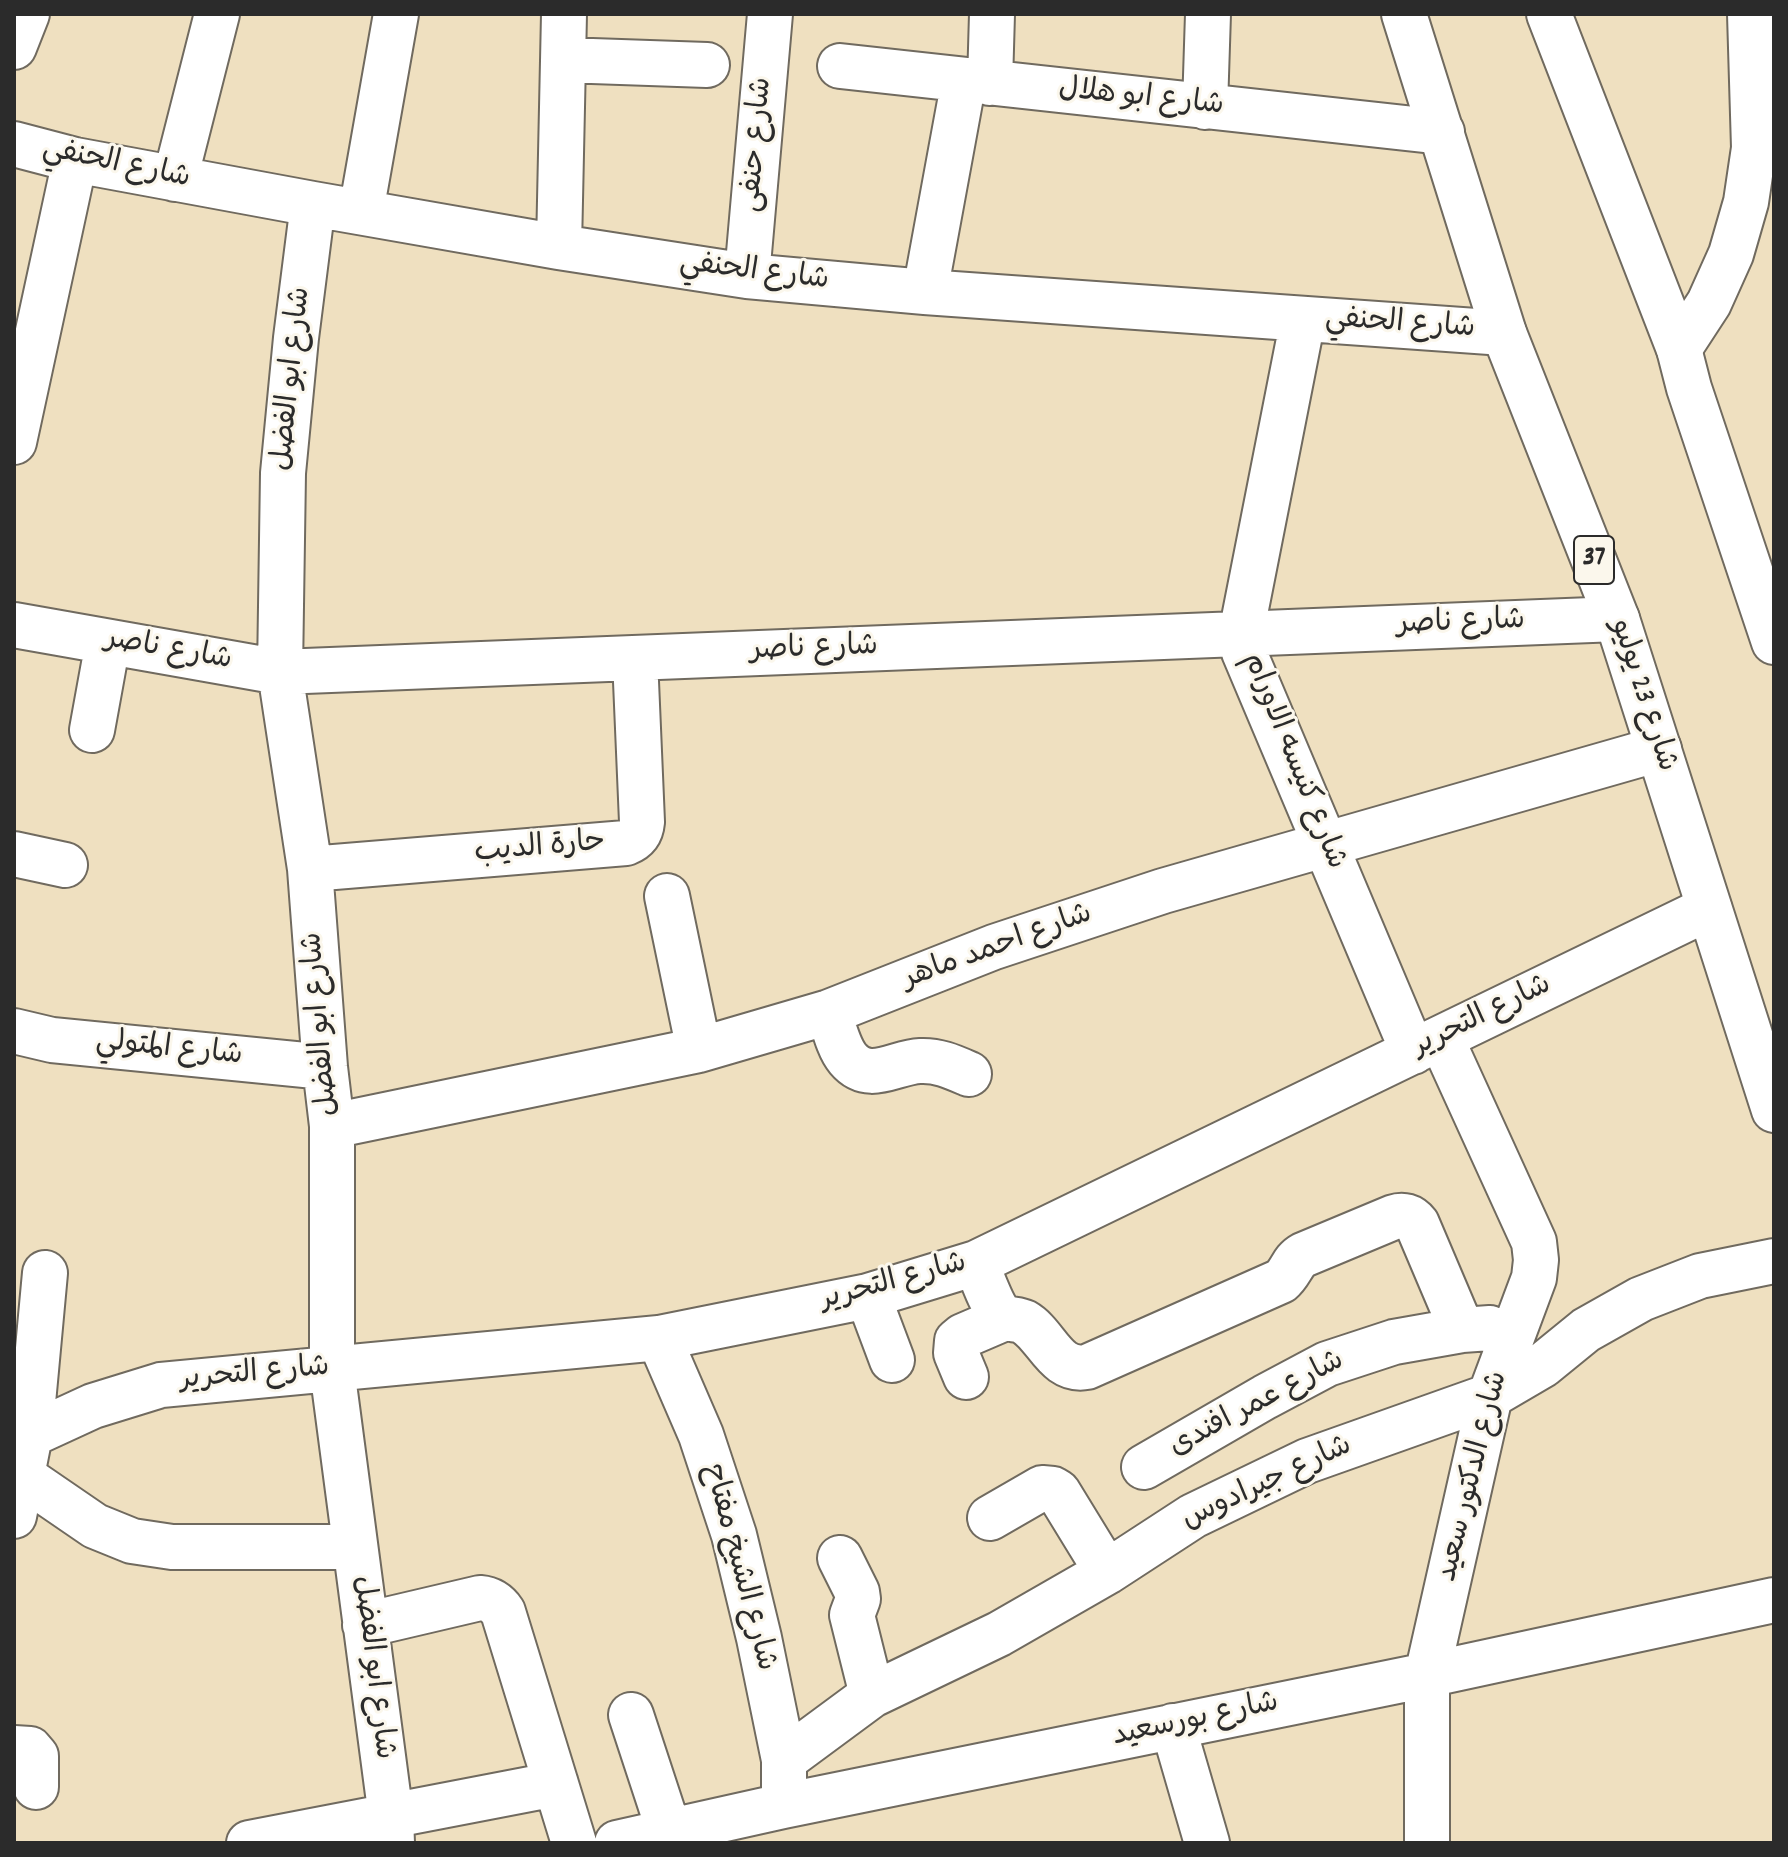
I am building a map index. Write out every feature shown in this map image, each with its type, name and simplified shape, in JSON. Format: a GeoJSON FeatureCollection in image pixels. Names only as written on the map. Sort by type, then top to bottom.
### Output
{"type":"FeatureCollection","features":[{"type":"Feature","properties":{"kind":"street"},"geometry":{"type":"LineString","coordinates":[[14,47],[27,14]]}},
{"type":"Feature","properties":{"kind":"street"},"geometry":{"type":"LineString","coordinates":[[175,179],[217,14]]}},
{"type":"Feature","properties":{"kind":"street"},"geometry":{"type":"LineString","coordinates":[[361,212],[396,14]]}},
{"type":"Feature","properties":{"kind":"street"},"geometry":{"type":"LineString","coordinates":[[559,247],[564,14]]}},
{"type":"Feature","properties":{"kind":"street","name":"شارع حنفى"},"geometry":{"type":"LineString","coordinates":[[747,276],[770,14]]}},
{"type":"Feature","properties":{"kind":"street"},"geometry":{"type":"LineString","coordinates":[[925,292],[992,14]]}},
{"type":"Feature","properties":{"kind":"street"},"geometry":{"type":"LineString","coordinates":[[1205,107],[1208,14]]}},
{"type":"Feature","properties":{"kind":"street","name":"شارع 23 يوليو"},"geometry":{"type":"LineString","coordinates":[[1405,14],[1504,333],[1617,619],[1774,1110]]}},
{"type":"Feature","properties":{"kind":"street"},"geometry":{"type":"LineString","coordinates":[[1549,14],[1679,349],[1774,642]]}},
{"type":"Feature","properties":{"kind":"street"},"geometry":{"type":"LineString","coordinates":[[1679,349],[1709,303],[1720,279],[1731,254],[1746,202],[1763,66],[1750,14]]}},
{"type":"Feature","properties":{"kind":"street"},"geometry":{"type":"LineString","coordinates":[[563,60],[707,65]]}},
{"type":"Feature","properties":{"kind":"street","name":"شارع ابو هلال"},"geometry":{"type":"LineString","coordinates":[[840,66],[1442,132]]}},
{"type":"Feature","properties":{"kind":"street","name":"شارع الحنفي"},"geometry":{"type":"LineString","coordinates":[[14,144],[75,160],[313,204],[747,276],[925,292],[1504,333]]}},
{"type":"Feature","properties":{"kind":"street"},"geometry":{"type":"LineString","coordinates":[[14,442],[75,160]]}},
{"type":"Feature","properties":{"kind":"street","name":"شارع ابو الفضل"},"geometry":{"type":"LineString","coordinates":[[313,204],[283,473],[280,672],[310,869],[332,1126],[332,1369],[391,1830]]}},
{"type":"Feature","properties":{"kind":"street","name":"شارع كنيسه الاورام"},"geometry":{"type":"LineString","coordinates":[[1303,319],[1241,634],[1244,652],[1326,846],[1427,1045]]}},
{"type":"Feature","properties":{"kind":"street","name":"شارع ناصر"},"geometry":{"type":"LineString","coordinates":[[14,625],[280,672],[1617,619]]}},
{"type":"Feature","properties":{"kind":"street"},"geometry":{"type":"LineString","coordinates":[[92,730],[108,642]]}},
{"type":"Feature","properties":{"kind":"street","name":"حارة الديب"},"geometry":{"type":"LineString","coordinates":[[310,869],[626,843],[631,840],[640,833],[642,822],[635,658]]}},
{"type":"Feature","properties":{"kind":"street","name":"شارع احمد ماهر"},"geometry":{"type":"LineString","coordinates":[[332,1126],[699,1050],[829,1012],[994,947],[1163,891],[1659,749]]}},
{"type":"Feature","properties":{"kind":"street"},"geometry":{"type":"LineString","coordinates":[[14,854],[65,865]]}},
{"type":"Feature","properties":{"kind":"street"},"geometry":{"type":"LineString","coordinates":[[667,896],[699,1050]]}},
{"type":"Feature","properties":{"kind":"street","name":"شارع التحرير"},"geometry":{"type":"LineString","coordinates":[[20,1467],[93,1406],[161,1385],[659,1338],[868,1296],[976,1263],[1709,908]]}},
{"type":"Feature","properties":{"kind":"street"},"geometry":{"type":"LineString","coordinates":[[829,1012],[844,1053],[849,1061],[865,1071],[875,1072],[919,1061],[945,1063],[969,1074]]}},
{"type":"Feature","properties":{"kind":"street","name":"شارع المتولي"},"geometry":{"type":"LineString","coordinates":[[14,1031],[52,1040],[325,1067]]}},
{"type":"Feature","properties":{"kind":"street","name":"شارع الدكتور سعيد"},"geometry":{"type":"LineString","coordinates":[[1427,1045],[1534,1242],[1536,1260],[1534,1278],[1490,1396],[1427,1675],[1427,1843]]}},
{"type":"Feature","properties":{"kind":"street"},"geometry":{"type":"LineString","coordinates":[[966,1377],[956,1353],[957,1341],[1005,1318],[1024,1322],[1067,1365],[1080,1369],[1281,1281],[1303,1255],[1405,1215],[1417,1224],[1462,1330]]}},
{"type":"Feature","properties":{"kind":"street","name":"شارع جيرادوس"},"geometry":{"type":"LineString","coordinates":[[784,1760],[872,1695],[999,1634],[1107,1572],[1193,1516],[1307,1461],[1490,1396],[1543,1365],[1586,1330],[1641,1299],[1700,1276],[1774,1261]]}},
{"type":"Feature","properties":{"kind":"street"},"geometry":{"type":"LineString","coordinates":[[976,1263],[996,1308],[1005,1318]]}},
{"type":"Feature","properties":{"kind":"street"},"geometry":{"type":"LineString","coordinates":[[45,1273],[20,1467],[95,1526],[132,1541],[172,1547],[355,1547]]}},
{"type":"Feature","properties":{"kind":"street"},"geometry":{"type":"LineString","coordinates":[[868,1296],[892,1360]]}},
{"type":"Feature","properties":{"kind":"street","name":"شارع عمر افندى"},"geometry":{"type":"LineString","coordinates":[[1144,1467],[1327,1364],[1394,1342],[1462,1330],[1516,1326]]}},
{"type":"Feature","properties":{"kind":"street","name":"شارع الشيخ مفتاح"},"geometry":{"type":"LineString","coordinates":[[659,1338],[701,1435],[734,1535],[784,1760],[783,1806]]}},
{"type":"Feature","properties":{"kind":"street"},"geometry":{"type":"LineString","coordinates":[[990,1518],[1042,1488],[1053,1489],[1058,1492],[1107,1572]]}},
{"type":"Feature","properties":{"kind":"street"},"geometry":{"type":"LineString","coordinates":[[840,1558],[858,1596],[852,1615],[872,1695]]}},
{"type":"Feature","properties":{"kind":"street"},"geometry":{"type":"LineString","coordinates":[[365,1625],[480,1598],[494,1601],[503,1612],[574,1843]]}},
{"type":"Feature","properties":{"kind":"street","name":"شارع بورسعيد"},"geometry":{"type":"LineString","coordinates":[[617,1843],[671,1837],[783,1806],[1427,1675],[1774,1600]]}},
{"type":"Feature","properties":{"kind":"street"},"geometry":{"type":"LineString","coordinates":[[631,1715],[671,1837]]}},
{"type":"Feature","properties":{"kind":"street"},"geometry":{"type":"LineString","coordinates":[[1173,1726],[1207,1843]]}},
{"type":"Feature","properties":{"kind":"street"},"geometry":{"type":"LineString","coordinates":[[14,1748],[30,1749],[36,1756],[36,1787]]}},
{"type":"Feature","properties":{"kind":"street"},"geometry":{"type":"LineString","coordinates":[[249,1843],[391,1830],[556,1784]]}}]}
